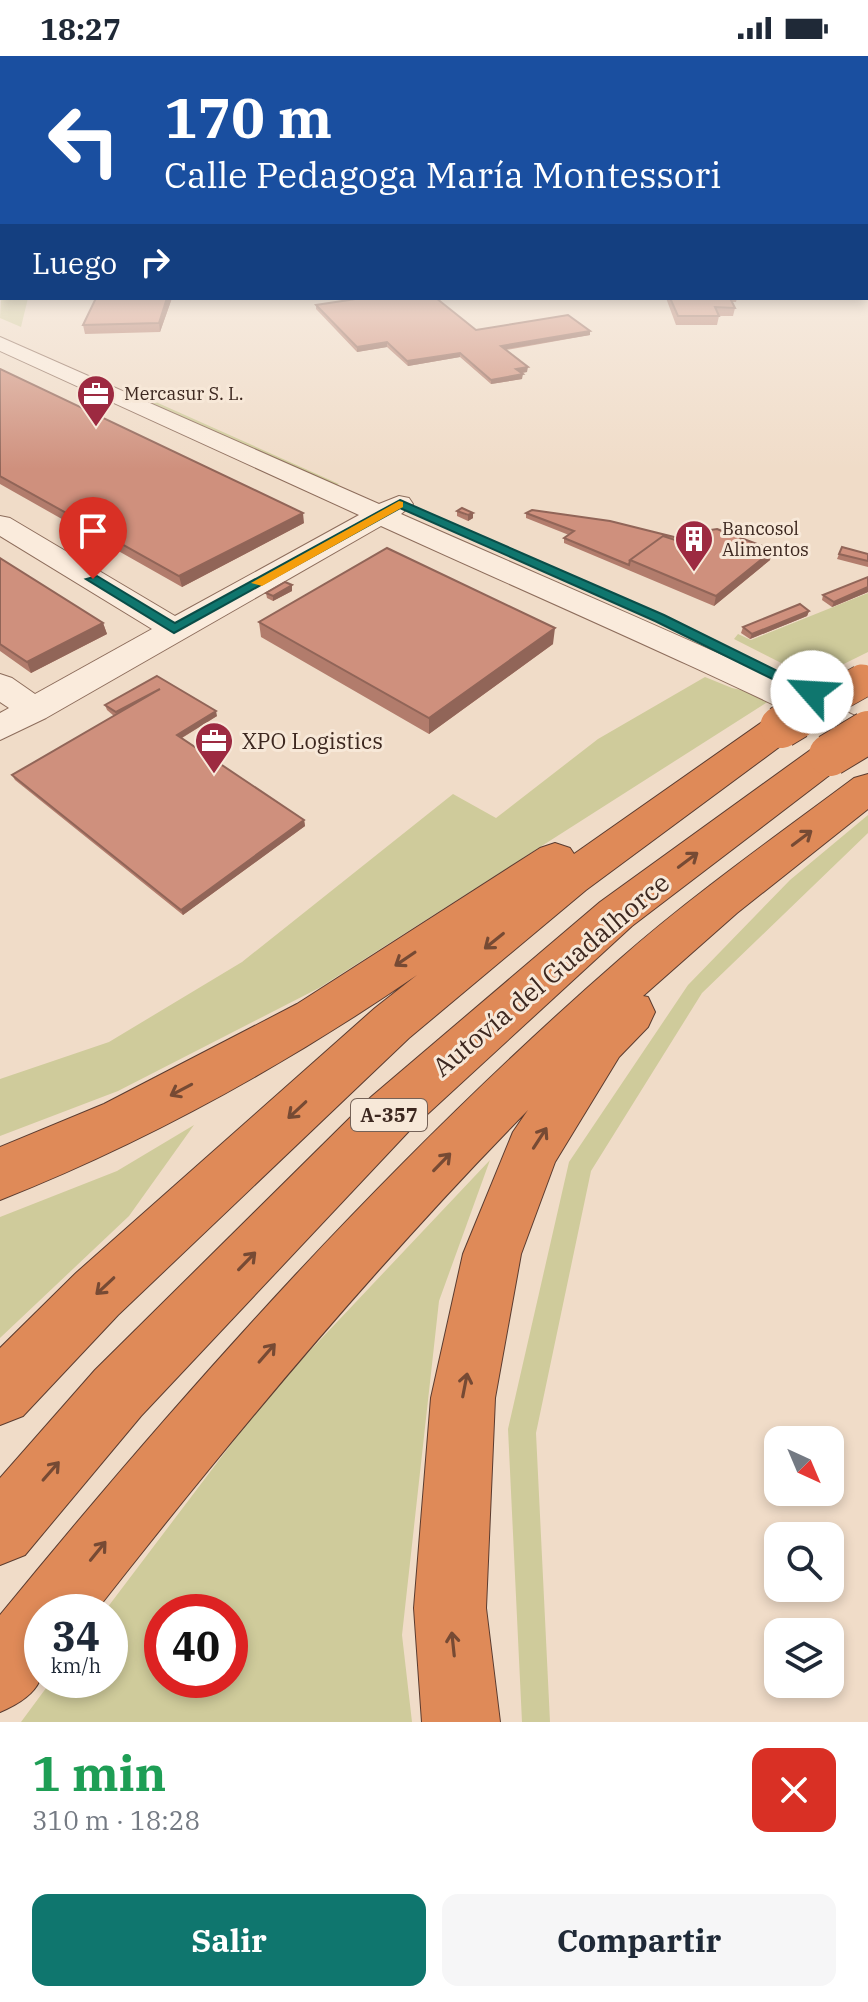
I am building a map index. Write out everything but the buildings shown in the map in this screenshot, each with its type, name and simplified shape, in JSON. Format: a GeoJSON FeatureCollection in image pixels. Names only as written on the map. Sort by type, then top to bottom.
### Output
{"type":"FeatureCollection","features":[{"type":"Feature","properties":{"kind":"highway","name":"A-357"},"geometry":{"type":"LineString","coordinates":[[0,1393],[97,1294],[392,1023],[571,878],[781,727],[865,680]]}},
{"type":"Feature","properties":{"kind":"highway"},"geometry":{"type":"LineString","coordinates":[[0,1174],[123,1121],[314,1019],[659,790],[781,727]]}},
{"type":"Feature","properties":{"kind":"highway"},"geometry":{"type":"LineString","coordinates":[[461,1722],[450,1608],[463,1398],[492,1254],[532,1150],[601,1042],[764,868],[860,739]]}},
{"type":"Feature","properties":{"kind":"highway","name":"Autovía del Guadalhorce"},"geometry":{"type":"LineString","coordinates":[[0,1530],[118,1393],[390,1114],[616,914],[860,739]]}},
{"type":"Feature","properties":{"kind":"highway"},"geometry":{"type":"LineString","coordinates":[[63,1594],[143,1494],[372,1235],[509,1092],[638,971],[764,868]]}},
{"type":"Feature","properties":{"kind":"highway"},"geometry":{"type":"LineString","coordinates":[[0,1674],[24,1644]]}},
{"type":"Feature","properties":{"kind":"street"},"geometry":{"type":"LineString","coordinates":[[2,333],[391,509],[642,633],[722,665],[860,739]]}},
{"type":"Feature","properties":{"kind":"street"},"geometry":{"type":"LineString","coordinates":[[0,728],[391,509]]}},
{"type":"Feature","properties":{"kind":"street"},"geometry":{"type":"LineString","coordinates":[[0,524],[174,629]]}},
{"type":"Feature","properties":{"kind":"street"},"geometry":{"type":"LineString","coordinates":[[0,685],[34,710]]}},
{"type":"Feature","properties":{"kind":"shaded area"},"geometry":{"type":"Polygon","coordinates":[[[0,314],[24,314],[21,327],[0,318],[0,314]]]}},
{"type":"Feature","properties":{"kind":"shaded area"},"geometry":{"type":"Polygon","coordinates":[[[149,399],[339,484],[334,486],[145,401],[149,399]]]}},
{"type":"Feature","properties":{"kind":"shaded area"},"geometry":{"type":"Polygon","coordinates":[[[868,593],[868,652],[769,701],[319,988],[118,1091],[0,1136],[0,1079],[109,1042],[242,962],[453,794],[496,818],[598,739],[705,677],[732,688],[764,695],[803,674],[734,639],[738,634],[751,640],[868,593]]]}},
{"type":"Feature","properties":{"kind":"shaded area"},"geometry":{"type":"Polygon","coordinates":[[[868,815],[868,833],[702,993],[591,1171],[536,1433],[550,1722],[522,1722],[508,1429],[569,1162],[688,985],[790,880],[868,815]]]}},
{"type":"Feature","properties":{"kind":"shaded area"},"geometry":{"type":"Polygon","coordinates":[[[194,1125],[129,1216],[0,1338],[0,1217],[117,1171],[194,1125]]]}},
{"type":"Feature","properties":{"kind":"shaded area"},"geometry":{"type":"Polygon","coordinates":[[[490,1160],[439,1301],[402,1635],[412,1722],[21,1722],[39,1698],[128,1698],[128,1594],[118,1594],[269,1394],[490,1160]]]}},
{"type":"Feature","properties":{"kind":"slow traffic"},"geometry":{"type":"LineString","coordinates":[[258,583],[399,504]]}},
{"type":"Feature","properties":{"kind":"place","name":"Mercasur S. L."},"geometry":{"type":"Point","coordinates":[96,428]}},
{"type":"Feature","properties":{"kind":"place","name":"Bancosol Alimentos"},"geometry":{"type":"Point","coordinates":[694,573]}},
{"type":"Feature","properties":{"kind":"place","name":"XPO Logistics"},"geometry":{"type":"Point","coordinates":[214,775]}},
{"type":"Feature","properties":{"kind":"route"},"geometry":{"type":"LineString","coordinates":[[93,579],[174,629],[400,504],[660,618],[812,692]]}}]}
